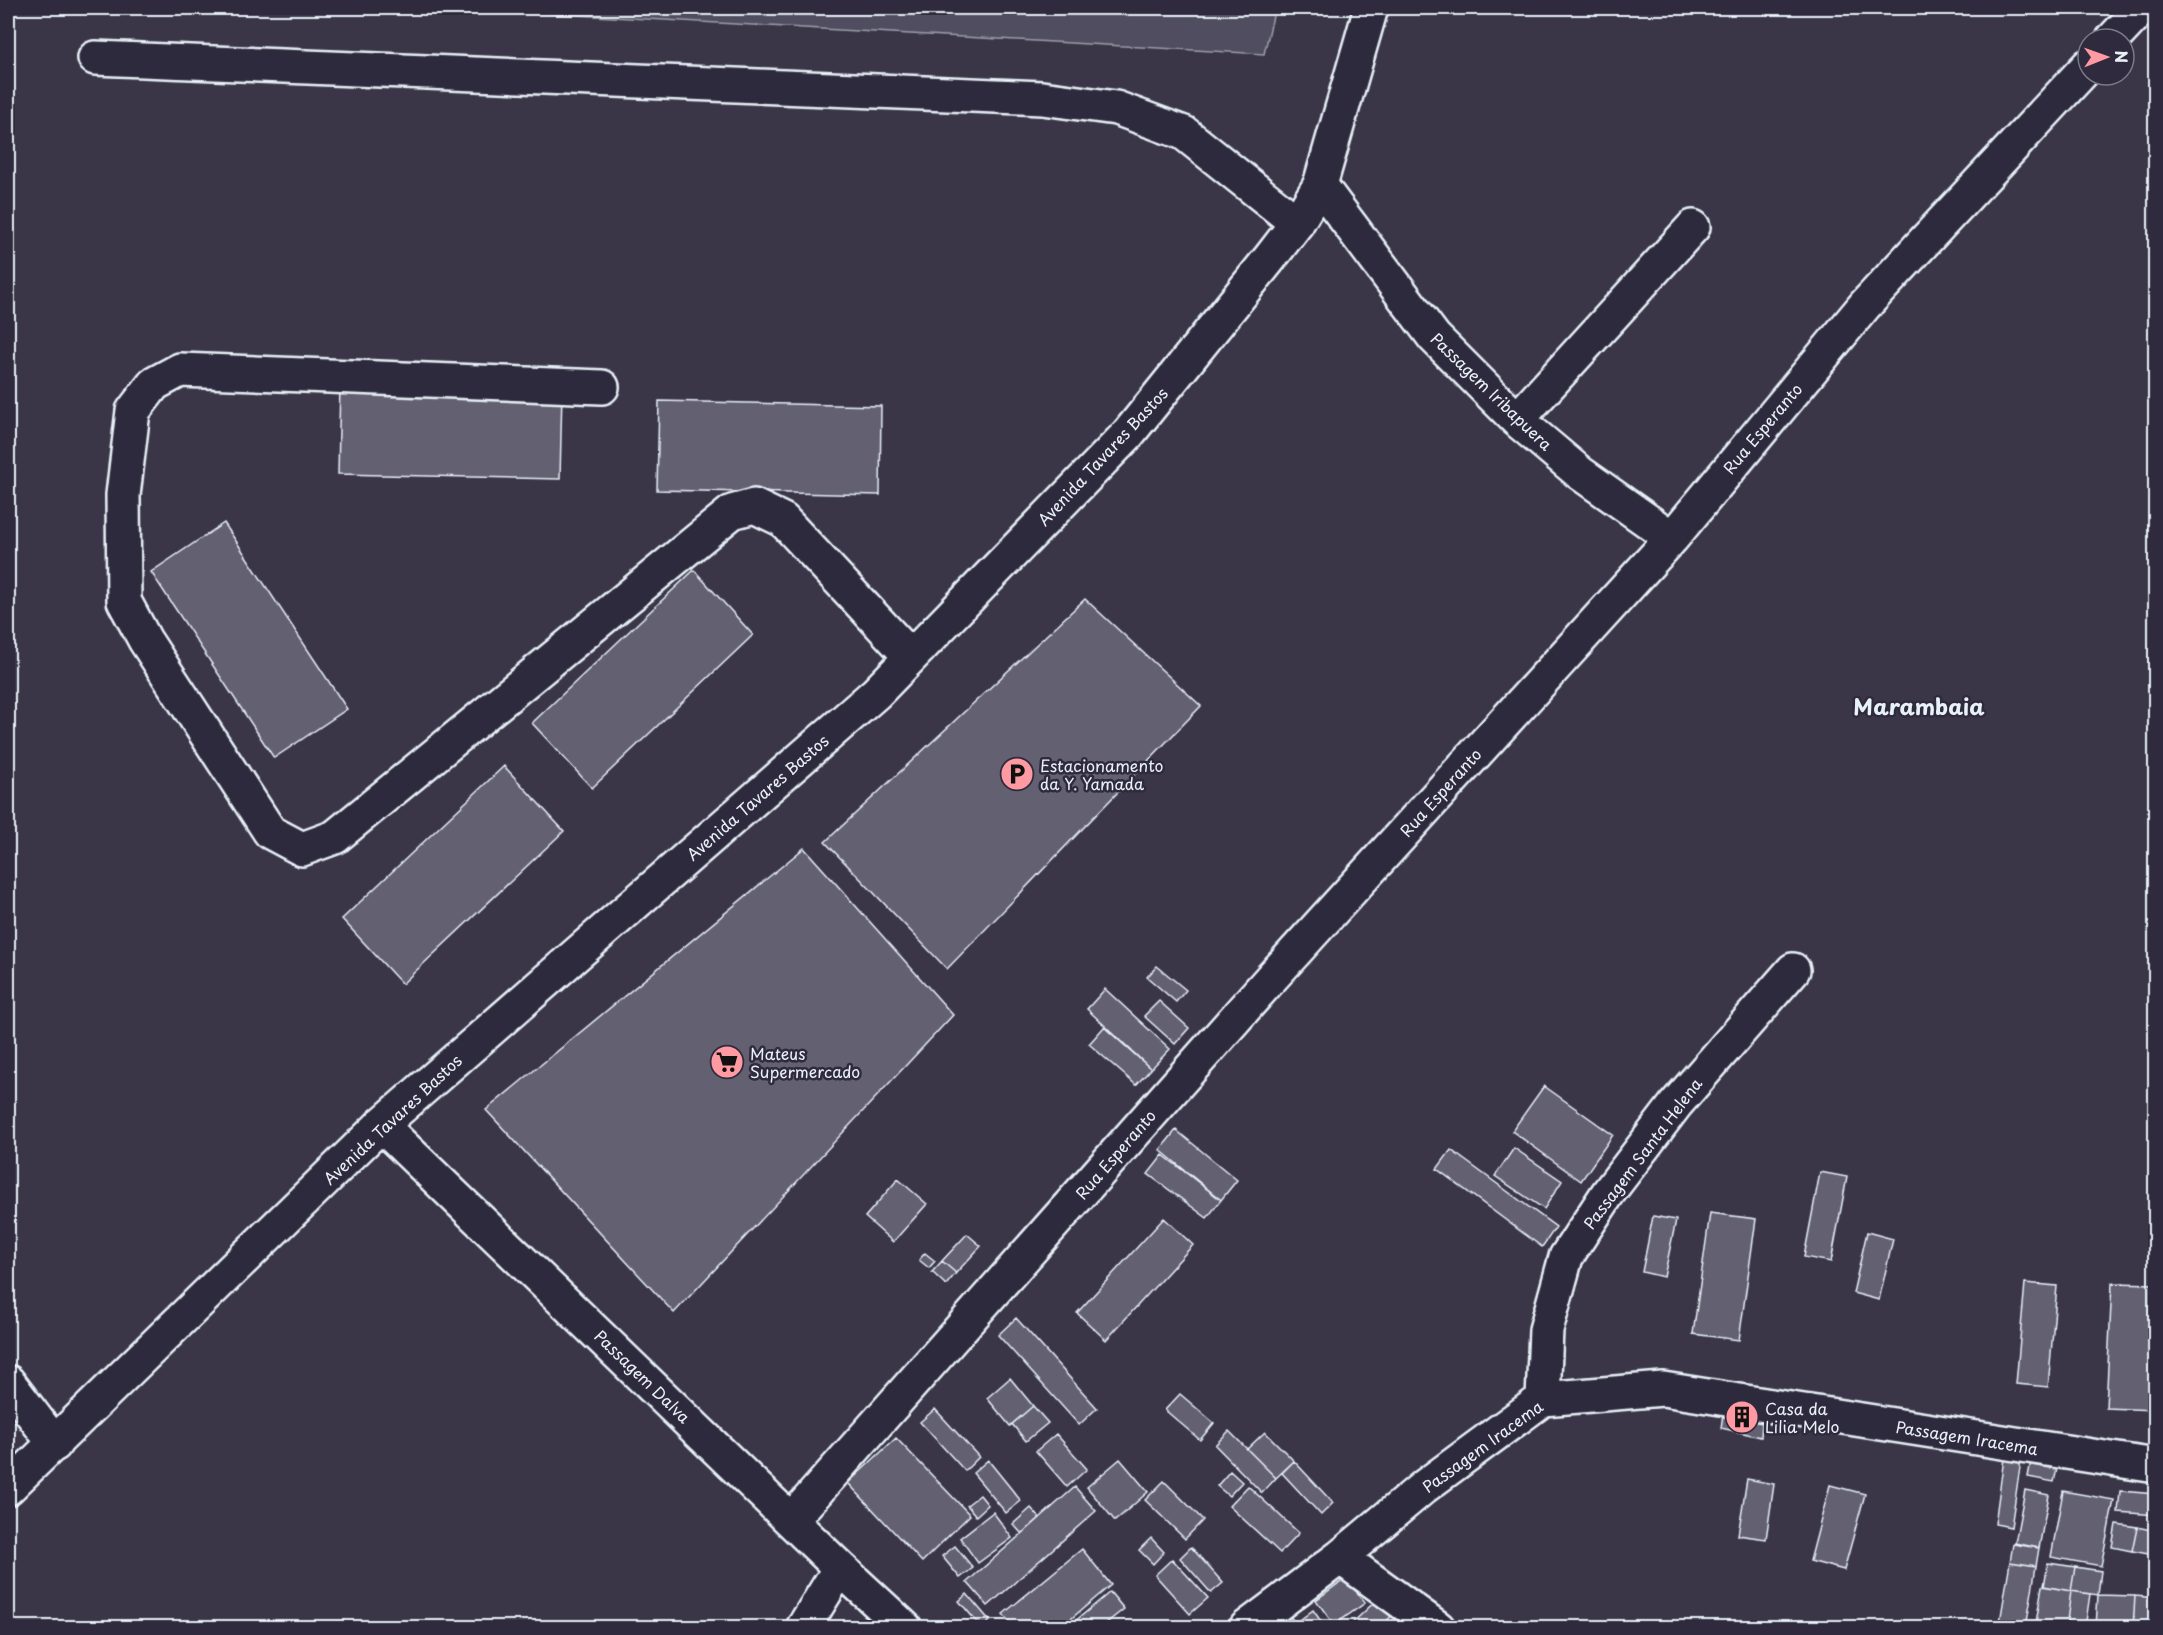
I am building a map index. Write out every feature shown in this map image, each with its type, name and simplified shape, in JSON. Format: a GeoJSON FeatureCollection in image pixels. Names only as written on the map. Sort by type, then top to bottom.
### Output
{"type":"FeatureCollection","features":[{"type":"Feature","properties":{"kind":"street","name":"Avenida Tavares Bastos"},"geometry":{"type":"LineString","coordinates":[[11,1475],[55,1444],[381,1125],[876,693],[1128,434],[1203,344],[1297,223],[1320,185],[1371,8]]}},
{"type":"Feature","properties":{"kind":"street"},"geometry":{"type":"LineString","coordinates":[[2124,27],[2142,8]]}},
{"type":"Feature","properties":{"kind":"street"},"geometry":{"type":"LineString","coordinates":[[95,58],[1042,98],[1116,108],[1184,133],[1297,223]]}},
{"type":"Feature","properties":{"kind":"street","name":"Rua Esperanto"},"geometry":{"type":"LineString","coordinates":[[792,1520],[1265,985],[1672,538],[1864,305],[2076,79]]}},
{"type":"Feature","properties":{"kind":"street","name":"Passagem Iribapuera"},"geometry":{"type":"LineString","coordinates":[[1320,185],[1434,337],[1517,420],[1580,474],[1672,538]]}},
{"type":"Feature","properties":{"kind":"street"},"geometry":{"type":"LineString","coordinates":[[1517,420],[1693,227]]}},
{"type":"Feature","properties":{"kind":"street"},"geometry":{"type":"LineString","coordinates":[[602,387],[180,370],[154,384],[133,411],[123,495],[124,601],[145,640],[270,832],[302,849],[335,837],[732,512],[754,506],[783,520],[910,656]]}},
{"type":"Feature","properties":{"kind":"street","name":"Passagem Santa Helena"},"geometry":{"type":"LineString","coordinates":[[1543,1399],[1546,1330],[1566,1257],[1608,1193],[1676,1104],[1793,970]]}},
{"type":"Feature","properties":{"kind":"street","name":"Passagem Dalva"},"geometry":{"type":"LineString","coordinates":[[381,1125],[905,1628]]}},
{"type":"Feature","properties":{"kind":"street"},"geometry":{"type":"LineString","coordinates":[[8,1382],[55,1444]]}},
{"type":"Feature","properties":{"kind":"street","name":"Passagem Iracema"},"geometry":{"type":"LineString","coordinates":[[1246,1628],[1340,1557],[1425,1486],[1543,1399],[1663,1389],[2156,1466]]}},
{"type":"Feature","properties":{"kind":"street"},"geometry":{"type":"LineString","coordinates":[[1340,1557],[1438,1628]]}},
{"type":"Feature","properties":{"kind":"street"},"geometry":{"type":"LineString","coordinates":[[803,1628],[840,1568]]}},
{"type":"Feature","properties":{"kind":"shaded area"},"geometry":{"type":"Polygon","coordinates":[[[453,8],[1275,8],[1264,54],[453,8]]]}},
{"type":"Feature","properties":{"kind":"building"},"geometry":{"type":"Polygon","coordinates":[[[340,385],[562,390],[560,479],[338,474],[340,385]]]}},
{"type":"Feature","properties":{"kind":"building"},"geometry":{"type":"Polygon","coordinates":[[[659,401],[881,406],[880,495],[657,490],[659,401]]]}},
{"type":"Feature","properties":{"kind":"building"},"geometry":{"type":"Polygon","coordinates":[[[224,523],[347,709],[274,758],[151,572],[224,523]]]}},
{"type":"Feature","properties":{"kind":"building"},"geometry":{"type":"Polygon","coordinates":[[[694,570],[753,635],[592,788],[532,723],[694,570]]]}},
{"type":"Feature","properties":{"kind":"building","name":"Estacionamento da Y. Yamada"},"geometry":{"type":"Polygon","coordinates":[[[1085,599],[1201,706],[947,969],[825,842],[1085,599]]]}},
{"type":"Feature","properties":{"kind":"building"},"geometry":{"type":"Polygon","coordinates":[[[504,766],[564,831],[402,984],[342,919],[504,766]]]}},
{"type":"Feature","properties":{"kind":"building","name":"Mateus Supermercado"},"geometry":{"type":"Polygon","coordinates":[[[804,848],[953,1015],[674,1313],[486,1110],[804,848]]]}},
{"type":"Feature","properties":{"kind":"building"},"geometry":{"type":"Polygon","coordinates":[[[1157,966],[1186,990],[1176,1002],[1147,977],[1157,966]]]}},
{"type":"Feature","properties":{"kind":"building"},"geometry":{"type":"Polygon","coordinates":[[[1105,989],[1170,1049],[1151,1069],[1087,1009],[1105,989]]]}},
{"type":"Feature","properties":{"kind":"building"},"geometry":{"type":"Polygon","coordinates":[[[1159,1001],[1189,1028],[1175,1044],[1144,1016],[1159,1001]]]}},
{"type":"Feature","properties":{"kind":"building"},"geometry":{"type":"Polygon","coordinates":[[[1104,1027],[1151,1069],[1136,1085],[1089,1044],[1104,1027]]]}},
{"type":"Feature","properties":{"kind":"building"},"geometry":{"type":"Polygon","coordinates":[[[1544,1086],[1613,1135],[1581,1181],[1512,1131],[1544,1086]]]}},
{"type":"Feature","properties":{"kind":"building"},"geometry":{"type":"Polygon","coordinates":[[[1176,1130],[1237,1180],[1221,1200],[1160,1150],[1176,1130]]]}},
{"type":"Feature","properties":{"kind":"building"},"geometry":{"type":"Polygon","coordinates":[[[1514,1148],[1562,1181],[1544,1209],[1495,1176],[1514,1148]]]}},
{"type":"Feature","properties":{"kind":"building"},"geometry":{"type":"Polygon","coordinates":[[[1451,1150],[1556,1227],[1542,1247],[1437,1169],[1451,1150]]]}},
{"type":"Feature","properties":{"kind":"building"},"geometry":{"type":"Polygon","coordinates":[[[1163,1155],[1221,1200],[1207,1218],[1148,1174],[1163,1155]]]}},
{"type":"Feature","properties":{"kind":"building"},"geometry":{"type":"Polygon","coordinates":[[[1820,1172],[1847,1177],[1831,1262],[1804,1257],[1820,1172]]]}},
{"type":"Feature","properties":{"kind":"building"},"geometry":{"type":"Polygon","coordinates":[[[898,1179],[927,1204],[893,1242],[865,1217],[898,1179]]]}},
{"type":"Feature","properties":{"kind":"building"},"geometry":{"type":"Polygon","coordinates":[[[1710,1213],[1756,1219],[1739,1340],[1693,1334],[1710,1213]]]}},
{"type":"Feature","properties":{"kind":"building"},"geometry":{"type":"Polygon","coordinates":[[[1653,1216],[1676,1220],[1664,1277],[1642,1272],[1653,1216]]]}},
{"type":"Feature","properties":{"kind":"building"},"geometry":{"type":"Polygon","coordinates":[[[1164,1218],[1193,1245],[1106,1340],[1077,1313],[1164,1218]]]}},
{"type":"Feature","properties":{"kind":"building"},"geometry":{"type":"Polygon","coordinates":[[[1867,1232],[1893,1239],[1879,1300],[1853,1293],[1867,1232]]]}},
{"type":"Feature","properties":{"kind":"building"},"geometry":{"type":"Polygon","coordinates":[[[967,1234],[981,1246],[956,1273],[942,1261],[967,1234]]]}},
{"type":"Feature","properties":{"kind":"building"},"geometry":{"type":"Polygon","coordinates":[[[925,1253],[935,1261],[929,1268],[919,1260],[925,1253]]]}},
{"type":"Feature","properties":{"kind":"building"},"geometry":{"type":"Polygon","coordinates":[[[942,1261],[956,1273],[946,1285],[932,1272],[942,1261]]]}},
{"type":"Feature","properties":{"kind":"building"},"geometry":{"type":"Polygon","coordinates":[[[2025,1283],[2057,1286],[2048,1387],[2016,1384],[2025,1283]]]}},
{"type":"Feature","properties":{"kind":"building"},"geometry":{"type":"Polygon","coordinates":[[[2112,1283],[2156,1284],[2156,1410],[2106,1408],[2112,1283]]]}},
{"type":"Feature","properties":{"kind":"building"},"geometry":{"type":"Polygon","coordinates":[[[1016,1318],[1097,1408],[1079,1425],[998,1335],[1016,1318]]]}},
{"type":"Feature","properties":{"kind":"building"},"geometry":{"type":"Polygon","coordinates":[[[1010,1378],[1033,1406],[1010,1426],[987,1398],[1010,1378]]]}},
{"type":"Feature","properties":{"kind":"building"},"geometry":{"type":"Polygon","coordinates":[[[1180,1394],[1214,1423],[1200,1440],[1165,1410],[1180,1394]]]}},
{"type":"Feature","properties":{"kind":"building","name":"Casa da Lilia Melo"},"geometry":{"type":"Polygon","coordinates":[[[1725,1401],[1763,1406],[1761,1437],[1721,1428],[1725,1401]]]}},
{"type":"Feature","properties":{"kind":"building"},"geometry":{"type":"Polygon","coordinates":[[[1033,1406],[1048,1423],[1026,1441],[1012,1424],[1033,1406]]]}},
{"type":"Feature","properties":{"kind":"building"},"geometry":{"type":"Polygon","coordinates":[[[935,1409],[979,1457],[965,1471],[920,1422],[935,1409]]]}},
{"type":"Feature","properties":{"kind":"building"},"geometry":{"type":"Polygon","coordinates":[[[1229,1431],[1276,1478],[1262,1493],[1215,1445],[1229,1431]]]}},
{"type":"Feature","properties":{"kind":"building"},"geometry":{"type":"Polygon","coordinates":[[[1265,1432],[1294,1461],[1276,1478],[1247,1449],[1265,1432]]]}},
{"type":"Feature","properties":{"kind":"building"},"geometry":{"type":"Polygon","coordinates":[[[1056,1434],[1087,1469],[1067,1487],[1036,1451],[1056,1434]]]}},
{"type":"Feature","properties":{"kind":"building"},"geometry":{"type":"Polygon","coordinates":[[[896,1438],[970,1515],[922,1562],[848,1483],[896,1438]]]}},
{"type":"Feature","properties":{"kind":"building"},"geometry":{"type":"Polygon","coordinates":[[[2032,1455],[2059,1459],[2054,1482],[2028,1477],[2032,1455]]]}},
{"type":"Feature","properties":{"kind":"building"},"geometry":{"type":"Polygon","coordinates":[[[2004,1458],[2021,1460],[2011,1527],[1995,1524],[2004,1458]]]}},
{"type":"Feature","properties":{"kind":"building"},"geometry":{"type":"Polygon","coordinates":[[[1120,1459],[1148,1492],[1115,1521],[1087,1487],[1120,1459]]]}},
{"type":"Feature","properties":{"kind":"building"},"geometry":{"type":"Polygon","coordinates":[[[988,1460],[1021,1501],[1006,1513],[973,1473],[988,1460]]]}},
{"type":"Feature","properties":{"kind":"building"},"geometry":{"type":"Polygon","coordinates":[[[1294,1461],[1333,1503],[1321,1515],[1282,1473],[1294,1461]]]}},
{"type":"Feature","properties":{"kind":"building"},"geometry":{"type":"Polygon","coordinates":[[[1230,1471],[1242,1482],[1229,1496],[1217,1486],[1230,1471]]]}},
{"type":"Feature","properties":{"kind":"building"},"geometry":{"type":"Polygon","coordinates":[[[1747,1479],[1774,1484],[1766,1539],[1738,1535],[1747,1479]]]}},
{"type":"Feature","properties":{"kind":"building"},"geometry":{"type":"Polygon","coordinates":[[[1164,1481],[1203,1520],[1185,1539],[1145,1500],[1164,1481]]]}},
{"type":"Feature","properties":{"kind":"building"},"geometry":{"type":"Polygon","coordinates":[[[1830,1485],[1865,1494],[1844,1570],[1810,1561],[1830,1485]]]}},
{"type":"Feature","properties":{"kind":"building"},"geometry":{"type":"Polygon","coordinates":[[[1248,1486],[1299,1533],[1280,1553],[1229,1506],[1248,1486]]]}},
{"type":"Feature","properties":{"kind":"building"},"geometry":{"type":"Polygon","coordinates":[[[1075,1487],[1096,1511],[988,1606],[967,1582],[1075,1487]]]}},
{"type":"Feature","properties":{"kind":"building"},"geometry":{"type":"Polygon","coordinates":[[[2025,1490],[2049,1495],[2039,1548],[2015,1543],[2025,1490]]]}},
{"type":"Feature","properties":{"kind":"building"},"geometry":{"type":"Polygon","coordinates":[[[2063,1491],[2114,1500],[2101,1566],[2051,1557],[2063,1491]]]}},
{"type":"Feature","properties":{"kind":"building"},"geometry":{"type":"Polygon","coordinates":[[[2120,1491],[2156,1494],[2156,1515],[2118,1512],[2120,1491]]]}},
{"type":"Feature","properties":{"kind":"building"},"geometry":{"type":"Polygon","coordinates":[[[980,1495],[988,1505],[976,1516],[967,1505],[980,1495]]]}},
{"type":"Feature","properties":{"kind":"building"},"geometry":{"type":"Polygon","coordinates":[[[1031,1508],[1040,1518],[1022,1534],[1013,1524],[1031,1508]]]}},
{"type":"Feature","properties":{"kind":"building"},"geometry":{"type":"Polygon","coordinates":[[[993,1512],[1012,1538],[978,1563],[960,1538],[993,1512]]]}},
{"type":"Feature","properties":{"kind":"building"},"geometry":{"type":"Polygon","coordinates":[[[2116,1524],[2137,1527],[2132,1551],[2112,1547],[2116,1524]]]}},
{"type":"Feature","properties":{"kind":"building"},"geometry":{"type":"Polygon","coordinates":[[[2137,1527],[2156,1531],[2154,1555],[2132,1551],[2137,1527]]]}},
{"type":"Feature","properties":{"kind":"building"},"geometry":{"type":"Polygon","coordinates":[[[1151,1538],[1164,1552],[1153,1564],[1139,1550],[1151,1538]]]}},
{"type":"Feature","properties":{"kind":"building"},"geometry":{"type":"Polygon","coordinates":[[[2013,1544],[2039,1548],[2036,1566],[2010,1562],[2013,1544]]]}},
{"type":"Feature","properties":{"kind":"building"},"geometry":{"type":"Polygon","coordinates":[[[955,1546],[973,1568],[960,1578],[942,1556],[955,1546]]]}},
{"type":"Feature","properties":{"kind":"building"},"geometry":{"type":"Polygon","coordinates":[[[1191,1547],[1223,1583],[1211,1593],[1180,1558],[1191,1547]]]}},
{"type":"Feature","properties":{"kind":"building"},"geometry":{"type":"Polygon","coordinates":[[[1082,1549],[1111,1585],[1060,1628],[1014,1628],[1003,1614],[1082,1549]]]}},
{"type":"Feature","properties":{"kind":"building"},"geometry":{"type":"Polygon","coordinates":[[[1172,1559],[1208,1598],[1190,1614],[1155,1575],[1172,1559]]]}},
{"type":"Feature","properties":{"kind":"building"},"geometry":{"type":"Polygon","coordinates":[[[2010,1562],[2036,1566],[2026,1628],[1999,1628],[2010,1562]]]}},
{"type":"Feature","properties":{"kind":"building"},"geometry":{"type":"Polygon","coordinates":[[[2048,1563],[2075,1567],[2071,1591],[2044,1586],[2048,1563]]]}},
{"type":"Feature","properties":{"kind":"building"},"geometry":{"type":"Polygon","coordinates":[[[2075,1567],[2101,1571],[2098,1595],[2071,1591],[2075,1567]]]}},
{"type":"Feature","properties":{"kind":"building"},"geometry":{"type":"Polygon","coordinates":[[[1346,1578],[1365,1603],[1334,1625],[1316,1600],[1346,1578]]]}},
{"type":"Feature","properties":{"kind":"building"},"geometry":{"type":"Polygon","coordinates":[[[2042,1586],[2071,1591],[2066,1628],[2036,1623],[2042,1586]]]}},
{"type":"Feature","properties":{"kind":"building"},"geometry":{"type":"Polygon","coordinates":[[[2071,1591],[2090,1594],[2085,1628],[2066,1628],[2071,1591]]]}},
{"type":"Feature","properties":{"kind":"building"},"geometry":{"type":"Polygon","coordinates":[[[1110,1592],[1124,1609],[1100,1628],[1067,1628],[1110,1592]]]}},
{"type":"Feature","properties":{"kind":"building"},"geometry":{"type":"Polygon","coordinates":[[[967,1594],[990,1621],[982,1628],[959,1601],[967,1594]]]}},
{"type":"Feature","properties":{"kind":"building"},"geometry":{"type":"Polygon","coordinates":[[[1382,1595],[1397,1611],[1379,1628],[1347,1628],[1382,1595]]]}},
{"type":"Feature","properties":{"kind":"building"},"geometry":{"type":"Polygon","coordinates":[[[2098,1595],[2135,1596],[2133,1628],[2096,1627],[2098,1595]]]}},
{"type":"Feature","properties":{"kind":"building"},"geometry":{"type":"Polygon","coordinates":[[[2135,1596],[2156,1598],[2156,1628],[2133,1628],[2135,1596]]]}},
{"type":"Feature","properties":{"kind":"building"},"geometry":{"type":"Polygon","coordinates":[[[1285,1608],[1294,1622],[1285,1628],[1275,1614],[1285,1608]]]}},
{"type":"Feature","properties":{"kind":"building"},"geometry":{"type":"Polygon","coordinates":[[[1313,1610],[1324,1628],[1306,1628],[1300,1620],[1313,1610]]]}},
{"type":"Feature","properties":{"kind":"place","name":"Estacionamento da Y. Yamada"},"geometry":{"type":"Point","coordinates":[1017,774]}},
{"type":"Feature","properties":{"kind":"place","name":"Mateus Supermercado"},"geometry":{"type":"Point","coordinates":[727,1062]}},
{"type":"Feature","properties":{"kind":"place","name":"Casa da Lilia Melo"},"geometry":{"type":"Point","coordinates":[1742,1417]}},
{"type":"Feature","properties":{"kind":"district","name":"Marambaia"},"geometry":{"type":"Point","coordinates":[1919,705]}}]}
